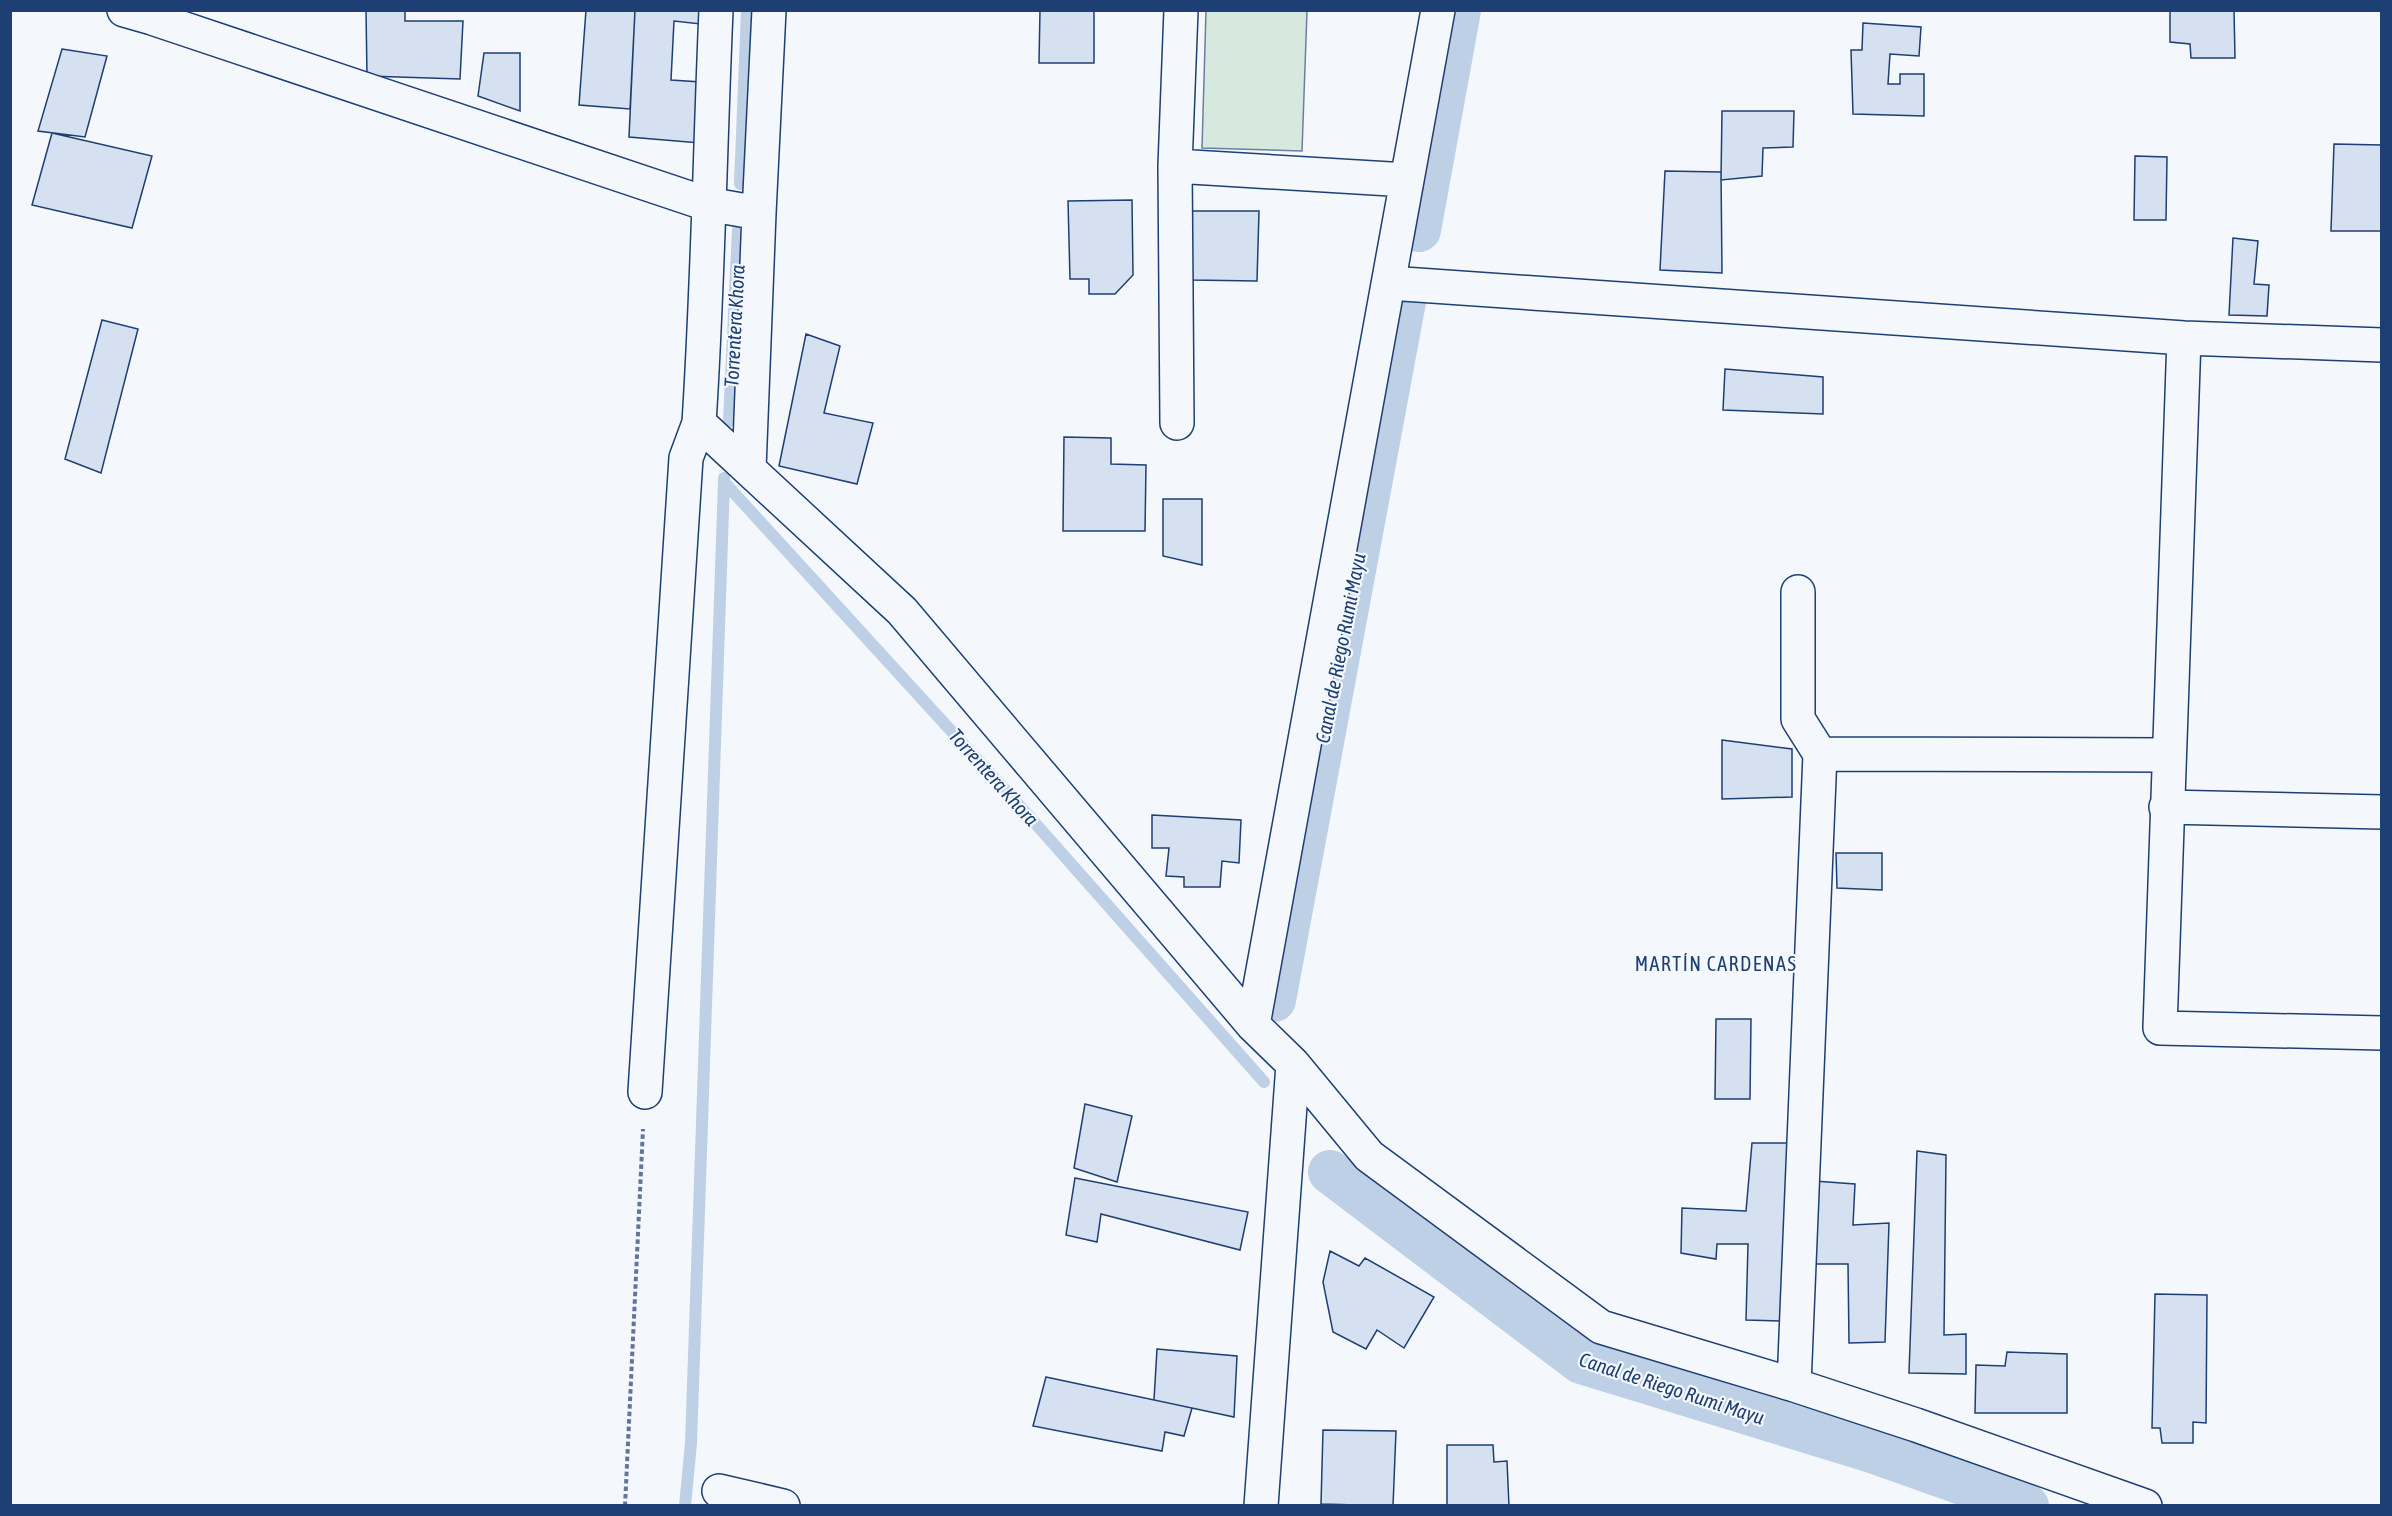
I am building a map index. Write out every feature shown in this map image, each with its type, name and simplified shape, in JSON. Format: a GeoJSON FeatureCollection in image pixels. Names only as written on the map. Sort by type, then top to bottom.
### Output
{"type":"FeatureCollection","features":[{"type":"Feature","properties":{"kind":"street"},"geometry":{"type":"LineString","coordinates":[[124,10],[707,204],[759,213]]}},
{"type":"Feature","properties":{"kind":"street"},"geometry":{"type":"LineString","coordinates":[[645,1092],[686,458],[699,423],[706,302],[707,204],[716,10]]}},
{"type":"Feature","properties":{"kind":"street"},"geometry":{"type":"LineString","coordinates":[[749,469],[769,10]]}},
{"type":"Feature","properties":{"kind":"street"},"geometry":{"type":"LineString","coordinates":[[1177,423],[1175,166],[1181,10]]}},
{"type":"Feature","properties":{"kind":"street"},"geometry":{"type":"LineString","coordinates":[[1253,1025],[1438,10]]}},
{"type":"Feature","properties":{"kind":"street"},"geometry":{"type":"LineString","coordinates":[[1175,166],[1407,180]]}},
{"type":"Feature","properties":{"kind":"street"},"geometry":{"type":"LineString","coordinates":[[1389,283],[2184,338],[2382,345]]}},
{"type":"Feature","properties":{"kind":"street"},"geometry":{"type":"LineString","coordinates":[[2184,338],[2160,1028],[2382,1033]]}},
{"type":"Feature","properties":{"kind":"street"},"geometry":{"type":"LineString","coordinates":[[699,423],[902,611],[1253,1025],[1293,1064],[1369,1156],[1601,1327],[1794,1385],[1916,1425],[2145,1506]]}},
{"type":"Feature","properties":{"kind":"street"},"geometry":{"type":"LineString","coordinates":[[1794,1385],[1820,754],[1798,719],[1798,592]]}},
{"type":"Feature","properties":{"kind":"street"},"geometry":{"type":"LineString","coordinates":[[1820,754],[2168,755]]}},
{"type":"Feature","properties":{"kind":"street"},"geometry":{"type":"LineString","coordinates":[[2166,807],[2382,812]]}},
{"type":"Feature","properties":{"kind":"street"},"geometry":{"type":"LineString","coordinates":[[1261,1506],[1293,1064]]}},
{"type":"Feature","properties":{"kind":"street"},"geometry":{"type":"LineString","coordinates":[[719,1491],[783,1506]]}},
{"type":"Feature","properties":{"kind":"path"},"geometry":{"type":"LineString","coordinates":[[625,1506],[645,1092]]}},
{"type":"Feature","properties":{"kind":"shaded area"},"geometry":{"type":"Polygon","coordinates":[[[1206,11],[1307,11],[1302,151],[1202,148],[1206,11]]]}},
{"type":"Feature","properties":{"kind":"building"},"geometry":{"type":"Polygon","coordinates":[[[366,10],[405,10],[405,21],[463,21],[460,79],[367,76],[366,10]]]}},
{"type":"Feature","properties":{"kind":"building"},"geometry":{"type":"Polygon","coordinates":[[[586,10],[635,10],[630,109],[579,105],[586,10]]]}},
{"type":"Feature","properties":{"kind":"building"},"geometry":{"type":"Polygon","coordinates":[[[635,10],[719,10],[719,26],[674,21],[671,80],[701,82],[700,143],[629,137],[635,10]]]}},
{"type":"Feature","properties":{"kind":"building"},"geometry":{"type":"Polygon","coordinates":[[[1040,10],[1094,10],[1094,63],[1039,63],[1040,10]]]}},
{"type":"Feature","properties":{"kind":"building"},"geometry":{"type":"Polygon","coordinates":[[[2170,10],[2234,10],[2235,58],[2191,58],[2190,44],[2170,42],[2170,10]]]}},
{"type":"Feature","properties":{"kind":"building"},"geometry":{"type":"Polygon","coordinates":[[[1863,23],[1921,27],[1919,56],[1890,54],[1888,84],[1900,84],[1900,74],[1924,74],[1924,116],[1853,114],[1851,50],[1862,50],[1863,23]]]}},
{"type":"Feature","properties":{"kind":"building"},"geometry":{"type":"Polygon","coordinates":[[[62,49],[107,56],[85,137],[38,131],[62,49]]]}},
{"type":"Feature","properties":{"kind":"building"},"geometry":{"type":"Polygon","coordinates":[[[484,53],[520,53],[520,111],[478,96],[484,53]]]}},
{"type":"Feature","properties":{"kind":"building"},"geometry":{"type":"Polygon","coordinates":[[[1722,111],[1794,111],[1793,147],[1763,148],[1762,176],[1721,180],[1722,111]]]}},
{"type":"Feature","properties":{"kind":"building"},"geometry":{"type":"Polygon","coordinates":[[[52,133],[152,156],[132,228],[32,205],[52,133]]]}},
{"type":"Feature","properties":{"kind":"building"},"geometry":{"type":"Polygon","coordinates":[[[2334,144],[2382,145],[2382,231],[2331,231],[2334,144]]]}},
{"type":"Feature","properties":{"kind":"building"},"geometry":{"type":"Polygon","coordinates":[[[2135,156],[2167,157],[2166,220],[2134,220],[2135,156]]]}},
{"type":"Feature","properties":{"kind":"building"},"geometry":{"type":"Polygon","coordinates":[[[1665,171],[1721,172],[1722,273],[1660,270],[1665,171]]]}},
{"type":"Feature","properties":{"kind":"building"},"geometry":{"type":"Polygon","coordinates":[[[1132,200],[1133,275],[1115,294],[1089,294],[1089,279],[1070,279],[1068,201],[1132,200]]]}},
{"type":"Feature","properties":{"kind":"building"},"geometry":{"type":"Polygon","coordinates":[[[1192,211],[1259,211],[1257,281],[1191,280],[1192,211]]]}},
{"type":"Feature","properties":{"kind":"building"},"geometry":{"type":"Polygon","coordinates":[[[2233,238],[2258,241],[2254,284],[2269,285],[2267,316],[2229,315],[2233,238]]]}},
{"type":"Feature","properties":{"kind":"building"},"geometry":{"type":"Polygon","coordinates":[[[102,320],[138,329],[101,473],[65,459],[102,320]]]}},
{"type":"Feature","properties":{"kind":"building"},"geometry":{"type":"Polygon","coordinates":[[[806,334],[840,346],[824,413],[873,423],[857,484],[779,466],[806,334]]]}},
{"type":"Feature","properties":{"kind":"building"},"geometry":{"type":"Polygon","coordinates":[[[1725,369],[1823,377],[1823,414],[1723,410],[1725,369]]]}},
{"type":"Feature","properties":{"kind":"building"},"geometry":{"type":"Polygon","coordinates":[[[1064,437],[1111,438],[1111,464],[1146,465],[1145,531],[1063,531],[1064,437]]]}},
{"type":"Feature","properties":{"kind":"building"},"geometry":{"type":"Polygon","coordinates":[[[1163,499],[1202,499],[1202,565],[1163,556],[1163,499]]]}},
{"type":"Feature","properties":{"kind":"building"},"geometry":{"type":"Polygon","coordinates":[[[1722,740],[1792,749],[1792,797],[1722,799],[1722,740]]]}},
{"type":"Feature","properties":{"kind":"building"},"geometry":{"type":"Polygon","coordinates":[[[1152,815],[1241,820],[1239,863],[1222,861],[1220,887],[1184,887],[1184,877],[1166,876],[1169,848],[1152,848],[1152,815]]]}},
{"type":"Feature","properties":{"kind":"building"},"geometry":{"type":"Polygon","coordinates":[[[1836,853],[1882,853],[1882,890],[1837,888],[1836,853]]]}},
{"type":"Feature","properties":{"kind":"building"},"geometry":{"type":"Polygon","coordinates":[[[1716,1019],[1751,1019],[1750,1099],[1715,1099],[1716,1019]]]}},
{"type":"Feature","properties":{"kind":"building"},"geometry":{"type":"Polygon","coordinates":[[[1085,1104],[1132,1116],[1117,1182],[1074,1168],[1085,1104]]]}},
{"type":"Feature","properties":{"kind":"building"},"geometry":{"type":"Polygon","coordinates":[[[1752,1143],[1793,1143],[1782,1321],[1746,1320],[1748,1244],[1717,1244],[1716,1259],[1681,1253],[1682,1208],[1746,1211],[1752,1143]]]}},
{"type":"Feature","properties":{"kind":"building"},"geometry":{"type":"Polygon","coordinates":[[[1917,1151],[1946,1155],[1944,1335],[1966,1334],[1966,1374],[1909,1373],[1917,1151]]]}},
{"type":"Feature","properties":{"kind":"building"},"geometry":{"type":"Polygon","coordinates":[[[1075,1178],[1248,1212],[1240,1250],[1101,1214],[1097,1242],[1066,1235],[1075,1178]]]}},
{"type":"Feature","properties":{"kind":"building"},"geometry":{"type":"Polygon","coordinates":[[[1814,1181],[1855,1184],[1853,1225],[1889,1223],[1885,1342],[1849,1343],[1848,1264],[1808,1264],[1814,1181]]]}},
{"type":"Feature","properties":{"kind":"building"},"geometry":{"type":"Polygon","coordinates":[[[1330,1251],[1359,1266],[1365,1258],[1434,1297],[1404,1348],[1377,1330],[1366,1349],[1333,1332],[1323,1282],[1330,1251]]]}},
{"type":"Feature","properties":{"kind":"building"},"geometry":{"type":"Polygon","coordinates":[[[2155,1294],[2207,1295],[2206,1423],[2193,1422],[2193,1443],[2162,1443],[2160,1428],[2152,1428],[2155,1294]]]}},
{"type":"Feature","properties":{"kind":"building"},"geometry":{"type":"Polygon","coordinates":[[[1157,1349],[1237,1356],[1234,1417],[1154,1400],[1157,1349]]]}},
{"type":"Feature","properties":{"kind":"building"},"geometry":{"type":"Polygon","coordinates":[[[2007,1352],[2067,1354],[2067,1413],[1975,1413],[1976,1365],[2005,1366],[2007,1352]]]}},
{"type":"Feature","properties":{"kind":"building"},"geometry":{"type":"Polygon","coordinates":[[[1046,1377],[1192,1408],[1184,1436],[1165,1432],[1162,1451],[1033,1426],[1046,1377]]]}},
{"type":"Feature","properties":{"kind":"building"},"geometry":{"type":"Polygon","coordinates":[[[1323,1430],[1396,1431],[1393,1506],[1321,1504],[1323,1430]]]}},
{"type":"Feature","properties":{"kind":"building"},"geometry":{"type":"Polygon","coordinates":[[[1447,1445],[1493,1445],[1494,1462],[1507,1461],[1509,1506],[1447,1506],[1447,1445]]]}},
{"type":"Feature","properties":{"kind":"waterway","name":"Torrentera Khora"},"geometry":{"type":"LineString","coordinates":[[740,184],[747,10]]}},
{"type":"Feature","properties":{"kind":"waterway","name":"Canal de Riego Rumi Mayu"},"geometry":{"type":"LineString","coordinates":[[1419,230],[1459,10]]}},
{"type":"Feature","properties":{"kind":"waterway","name":"Torrentera Khora"},"geometry":{"type":"LineString","coordinates":[[729,421],[738,230]]}},
{"type":"Feature","properties":{"kind":"waterway","name":"Canal de Riego Rumi Mayu"},"geometry":{"type":"LineString","coordinates":[[1274,1000],[1405,296]]}},
{"type":"Feature","properties":{"kind":"waterway","name":"Torrentera Khora"},"geometry":{"type":"LineString","coordinates":[[724,478],[724,482],[1027,814],[1264,1082]]}},
{"type":"Feature","properties":{"kind":"waterway"},"geometry":{"type":"LineString","coordinates":[[685,1506],[691,1443],[724,482]]}},
{"type":"Feature","properties":{"kind":"waterway","name":"Canal de Riego Rumi Mayu"},"geometry":{"type":"LineString","coordinates":[[1330,1172],[1581,1362],[1872,1451],[2027,1506]]}},
{"type":"Feature","properties":{"kind":"district","name":"MARTÍN CARDENAS"},"geometry":{"type":"Point","coordinates":[1716,963]}}]}
